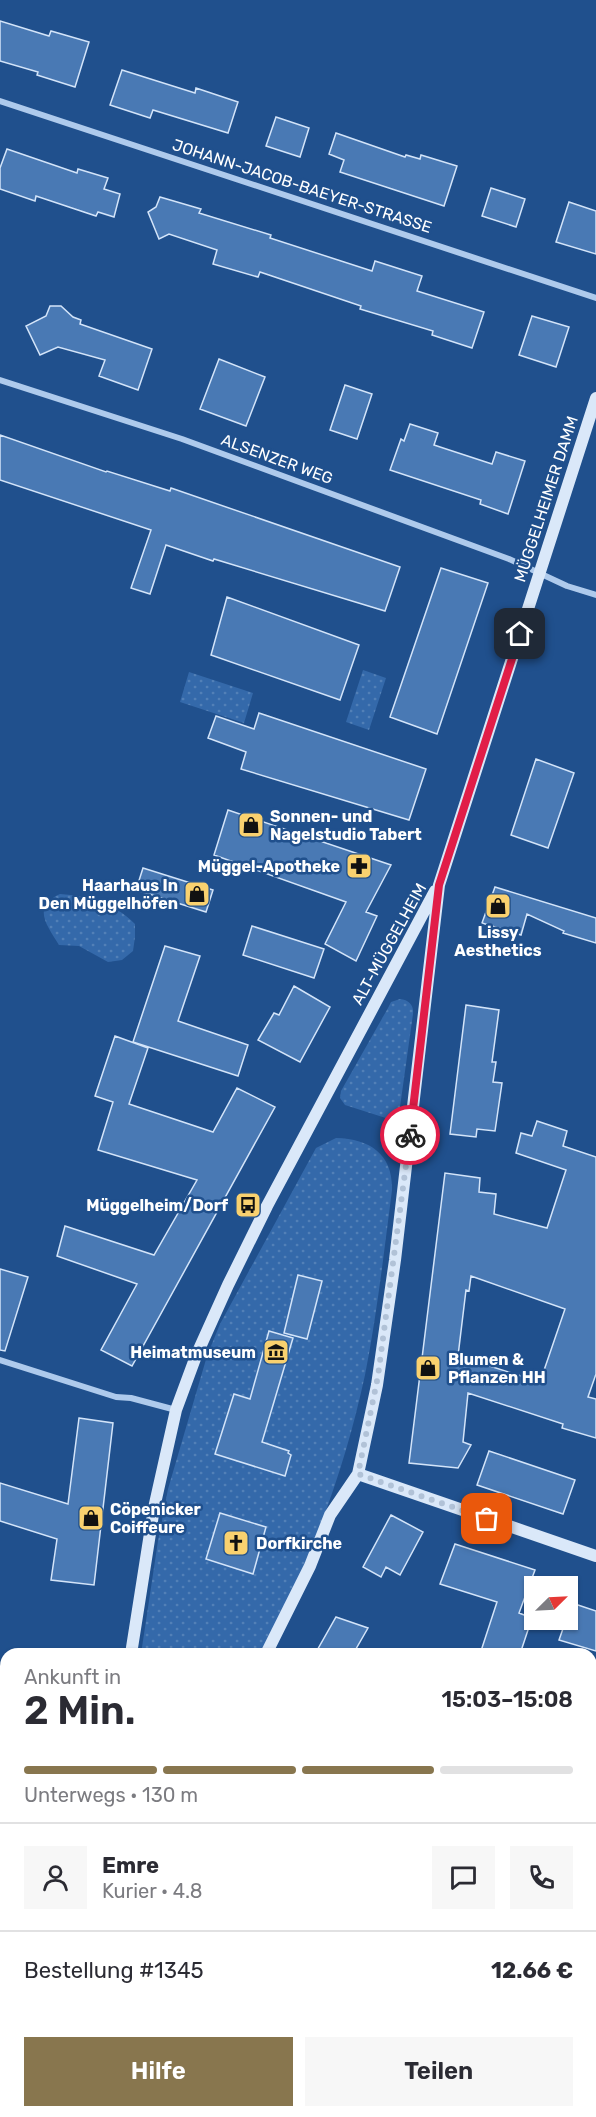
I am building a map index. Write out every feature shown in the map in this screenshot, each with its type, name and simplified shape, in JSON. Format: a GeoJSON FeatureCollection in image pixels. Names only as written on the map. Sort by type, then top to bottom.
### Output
{"type":"FeatureCollection","features":[{"type":"Feature","properties":{"kind":"main road","name":"MÜGGELHEIMER DAMM"},"geometry":{"type":"LineString","coordinates":[[439,885],[596,398]]}},
{"type":"Feature","properties":{"kind":"main road","name":"ALT-MÜGGELHEIM"},"geometry":{"type":"LineString","coordinates":[[132,1648],[154,1508],[176,1410],[196,1356],[267,1206],[439,885]]}},
{"type":"Feature","properties":{"kind":"main road","name":"ALT-MÜGGELHEIM"},"geometry":{"type":"LineString","coordinates":[[269,1648],[310,1566],[330,1515],[358,1474],[376,1385],[394,1260],[439,885]]}},
{"type":"Feature","properties":{"kind":"main road"},"geometry":{"type":"LineString","coordinates":[[358,1474],[596,1556]]}},
{"type":"Feature","properties":{"kind":"street","name":"JOHANN-JACOB-BAEYER-STRASSE"},"geometry":{"type":"LineString","coordinates":[[0,101],[596,298]]}},
{"type":"Feature","properties":{"kind":"street","name":"ALSENZER WEG"},"geometry":{"type":"LineString","coordinates":[[0,380],[182,439],[509,559],[567,586],[596,595]]}},
{"type":"Feature","properties":{"kind":"street"},"geometry":{"type":"LineString","coordinates":[[0,1360],[116,1397],[131,1398],[176,1410]]}},
{"type":"Feature","properties":{"kind":"shaded area"},"geometry":{"type":"Polygon","coordinates":[[[363,670],[386,678],[369,730],[346,722],[363,670]]]}},
{"type":"Feature","properties":{"kind":"shaded area"},"geometry":{"type":"Polygon","coordinates":[[[189,672],[253,693],[244,723],[180,702],[189,672]]]}},
{"type":"Feature","properties":{"kind":"shaded area"},"geometry":{"type":"Polygon","coordinates":[[[60,894],[100,902],[127,917],[135,924],[133,951],[122,960],[108,962],[79,946],[59,945],[46,923],[44,910],[51,899],[60,894]]]}},
{"type":"Feature","properties":{"kind":"shaded area"},"geometry":{"type":"Polygon","coordinates":[[[400,999],[410,1004],[413,1014],[399,1114],[392,1120],[345,1105],[340,1098],[341,1091],[391,1002],[400,999]]]}},
{"type":"Feature","properties":{"kind":"shaded area"},"geometry":{"type":"Polygon","coordinates":[[[336,1138],[348,1139],[369,1146],[378,1151],[389,1167],[392,1190],[377,1306],[365,1375],[347,1448],[323,1519],[294,1588],[262,1648],[142,1648],[168,1489],[207,1356],[220,1324],[316,1148],[336,1138]]]}},
{"type":"Feature","properties":{"kind":"building"},"geometry":{"type":"Polygon","coordinates":[[[0,21],[49,36],[51,31],[89,42],[75,87],[37,75],[38,72],[0,61],[0,21]]]}},
{"type":"Feature","properties":{"kind":"building"},"geometry":{"type":"Polygon","coordinates":[[[122,70],[195,93],[196,88],[238,102],[228,133],[153,110],[150,118],[110,105],[122,70]]]}},
{"type":"Feature","properties":{"kind":"building"},"geometry":{"type":"Polygon","coordinates":[[[276,117],[309,128],[300,157],[266,146],[276,117]]]}},
{"type":"Feature","properties":{"kind":"building"},"geometry":{"type":"Polygon","coordinates":[[[336,133],[405,157],[406,155],[420,159],[421,155],[457,166],[444,206],[340,172],[344,160],[329,154],[336,133]]]}},
{"type":"Feature","properties":{"kind":"building"},"geometry":{"type":"Polygon","coordinates":[[[7,149],[77,173],[78,169],[108,178],[104,189],[120,194],[114,217],[98,212],[96,216],[36,196],[35,201],[0,189],[0,168],[7,149]]]}},
{"type":"Feature","properties":{"kind":"building"},"geometry":{"type":"Polygon","coordinates":[[[491,188],[525,199],[516,227],[482,216],[491,188]]]}},
{"type":"Feature","properties":{"kind":"building"},"geometry":{"type":"Polygon","coordinates":[[[160,197],[201,209],[199,213],[271,235],[270,238],[372,271],[375,261],[422,276],[417,291],[484,312],[472,348],[432,335],[433,331],[360,309],[361,306],[260,272],[258,277],[213,264],[217,250],[169,234],[159,239],[148,212],[156,207],[160,197]]]}},
{"type":"Feature","properties":{"kind":"building"},"geometry":{"type":"Polygon","coordinates":[[[569,202],[596,211],[596,254],[556,242],[569,202]]]}},
{"type":"Feature","properties":{"kind":"building"},"geometry":{"type":"Polygon","coordinates":[[[50,306],[61,306],[73,317],[81,320],[80,324],[152,349],[138,390],[99,376],[105,360],[58,347],[40,355],[26,326],[46,316],[50,306]]]}},
{"type":"Feature","properties":{"kind":"building"},"geometry":{"type":"Polygon","coordinates":[[[532,316],[569,327],[556,367],[519,355],[532,316]]]}},
{"type":"Feature","properties":{"kind":"building"},"geometry":{"type":"Polygon","coordinates":[[[219,359],[265,377],[246,426],[200,409],[219,359]]]}},
{"type":"Feature","properties":{"kind":"building"},"geometry":{"type":"Polygon","coordinates":[[[345,385],[372,394],[357,439],[330,430],[345,385]]]}},
{"type":"Feature","properties":{"kind":"building"},"geometry":{"type":"Polygon","coordinates":[[[410,424],[438,433],[434,445],[492,464],[496,452],[525,461],[508,514],[480,504],[481,500],[390,470],[401,439],[404,441],[410,424]]]}},
{"type":"Feature","properties":{"kind":"building"},"geometry":{"type":"Polygon","coordinates":[[[0,435],[106,472],[170,491],[171,488],[400,567],[385,611],[166,545],[150,594],[131,588],[151,530],[0,480],[0,435]]]}},
{"type":"Feature","properties":{"kind":"building"},"geometry":{"type":"Polygon","coordinates":[[[441,568],[488,583],[437,734],[390,717],[441,568]]]}},
{"type":"Feature","properties":{"kind":"building"},"geometry":{"type":"Polygon","coordinates":[[[227,597],[359,645],[340,700],[211,655],[227,597]]]}},
{"type":"Feature","properties":{"kind":"building"},"geometry":{"type":"Polygon","coordinates":[[[259,713],[426,769],[409,820],[241,769],[246,752],[208,738],[216,716],[254,729],[259,713]]]}},
{"type":"Feature","properties":{"kind":"building"},"geometry":{"type":"Polygon","coordinates":[[[536,759],[574,773],[548,848],[511,835],[536,759]]]}},
{"type":"Feature","properties":{"kind":"building"},"geometry":{"type":"Polygon","coordinates":[[[228,810],[391,865],[366,912],[377,916],[356,961],[325,944],[346,902],[214,855],[228,810]]]}},
{"type":"Feature","properties":{"kind":"building"},"geometry":{"type":"Polygon","coordinates":[[[143,868],[213,890],[206,912],[136,890],[143,868]]]}},
{"type":"Feature","properties":{"kind":"building"},"geometry":{"type":"Polygon","coordinates":[[[495,887],[596,918],[596,943],[563,933],[564,931],[527,914],[521,935],[482,923],[495,887]]]}},
{"type":"Feature","properties":{"kind":"building"},"geometry":{"type":"Polygon","coordinates":[[[252,926],[324,949],[314,978],[243,955],[252,926]]]}},
{"type":"Feature","properties":{"kind":"building"},"geometry":{"type":"Polygon","coordinates":[[[165,946],[200,956],[178,1021],[248,1045],[238,1076],[133,1042],[165,946]]]}},
{"type":"Feature","properties":{"kind":"building"},"geometry":{"type":"Polygon","coordinates":[[[294,986],[330,1007],[300,1062],[258,1040],[274,1013],[279,1015],[294,986]]]}},
{"type":"Feature","properties":{"kind":"building"},"geometry":{"type":"Polygon","coordinates":[[[466,1005],[499,1010],[492,1062],[496,1062],[493,1082],[502,1083],[495,1131],[477,1129],[476,1137],[450,1134],[466,1005]]]}},
{"type":"Feature","properties":{"kind":"building"},"geometry":{"type":"Polygon","coordinates":[[[115,1036],[148,1048],[129,1104],[213,1132],[237,1088],[275,1107],[132,1366],[101,1350],[137,1284],[57,1256],[65,1226],[154,1255],[197,1180],[98,1150],[113,1102],[95,1096],[115,1036]]]}},
{"type":"Feature","properties":{"kind":"building"},"geometry":{"type":"Polygon","coordinates":[[[537,1121],[567,1131],[563,1146],[596,1157],[596,1374],[588,1397],[596,1399],[596,1438],[562,1428],[563,1424],[468,1393],[463,1442],[471,1445],[458,1468],[409,1463],[445,1173],[480,1178],[479,1192],[496,1194],[494,1214],[547,1228],[566,1170],[516,1153],[521,1133],[532,1136],[537,1121]],[[471,1276],[469,1291],[466,1290],[458,1356],[540,1382],[565,1309],[471,1276]]]}},
{"type":"Feature","properties":{"kind":"building"},"geometry":{"type":"Polygon","coordinates":[[[0,1269],[28,1277],[5,1351],[0,1350],[0,1269]]]}},
{"type":"Feature","properties":{"kind":"building"},"geometry":{"type":"Polygon","coordinates":[[[298,1275],[322,1281],[307,1339],[284,1333],[298,1275]]]}},
{"type":"Feature","properties":{"kind":"building"},"geometry":{"type":"Polygon","coordinates":[[[269,1331],[293,1338],[262,1442],[289,1451],[291,1455],[285,1476],[215,1454],[234,1394],[250,1399],[269,1331]]]}},
{"type":"Feature","properties":{"kind":"building"},"geometry":{"type":"Polygon","coordinates":[[[79,1418],[113,1423],[94,1585],[51,1580],[57,1539],[0,1521],[0,1483],[68,1504],[79,1418]]]}},
{"type":"Feature","properties":{"kind":"building"},"geometry":{"type":"Polygon","coordinates":[[[489,1451],[575,1480],[563,1514],[477,1485],[489,1451]]]}},
{"type":"Feature","properties":{"kind":"building","name":"Dorfkirche"},"geometry":{"type":"Polygon","coordinates":[[[220,1513],[266,1527],[253,1574],[206,1559],[220,1513]]]}},
{"type":"Feature","properties":{"kind":"building"},"geometry":{"type":"Polygon","coordinates":[[[391,1515],[423,1532],[400,1575],[386,1567],[381,1577],[363,1567],[391,1515]]]}},
{"type":"Feature","properties":{"kind":"building"},"geometry":{"type":"Polygon","coordinates":[[[455,1544],[535,1570],[533,1576],[524,1576],[524,1600],[519,1613],[524,1615],[524,1630],[528,1630],[522,1648],[482,1648],[497,1602],[440,1584],[455,1544]]]}},
{"type":"Feature","properties":{"kind":"building"},"geometry":{"type":"Polygon","coordinates":[[[578,1605],[596,1611],[596,1648],[586,1648],[559,1640],[563,1630],[578,1630],[578,1605]]]}},
{"type":"Feature","properties":{"kind":"building"},"geometry":{"type":"Polygon","coordinates":[[[336,1617],[368,1628],[356,1648],[318,1648],[336,1617]]]}},
{"type":"Feature","properties":{"kind":"way so far"},"geometry":{"type":"LineString","coordinates":[[410,1135],[378,1376],[358,1474],[487,1519]]}},
{"type":"Feature","properties":{"kind":"place","name":"Sonnen- und Nagelstudio Tabert"},"geometry":{"type":"Point","coordinates":[251,825]}},
{"type":"Feature","properties":{"kind":"place","name":"Müggel-Apotheke"},"geometry":{"type":"Point","coordinates":[359,866]}},
{"type":"Feature","properties":{"kind":"place","name":"Haarhaus In Den Müggelhöfen"},"geometry":{"type":"Point","coordinates":[197,894]}},
{"type":"Feature","properties":{"kind":"place","name":"Lissy Aesthetics"},"geometry":{"type":"Point","coordinates":[498,906]}},
{"type":"Feature","properties":{"kind":"place","name":"Müggelheim/Dorf"},"geometry":{"type":"Point","coordinates":[248,1205]}},
{"type":"Feature","properties":{"kind":"place","name":"Heimatmuseum"},"geometry":{"type":"Point","coordinates":[276,1352]}},
{"type":"Feature","properties":{"kind":"place","name":"Blumen & Pflanzen HH"},"geometry":{"type":"Point","coordinates":[428,1368]}},
{"type":"Feature","properties":{"kind":"place","name":"Cöpenicker Coiffeure"},"geometry":{"type":"Point","coordinates":[91,1518]}},
{"type":"Feature","properties":{"kind":"place","name":"Dorfkirche"},"geometry":{"type":"Point","coordinates":[236,1543]}},
{"type":"Feature","properties":{"kind":"route"},"geometry":{"type":"LineString","coordinates":[[410,1135],[439,885],[520,634]]}}]}
